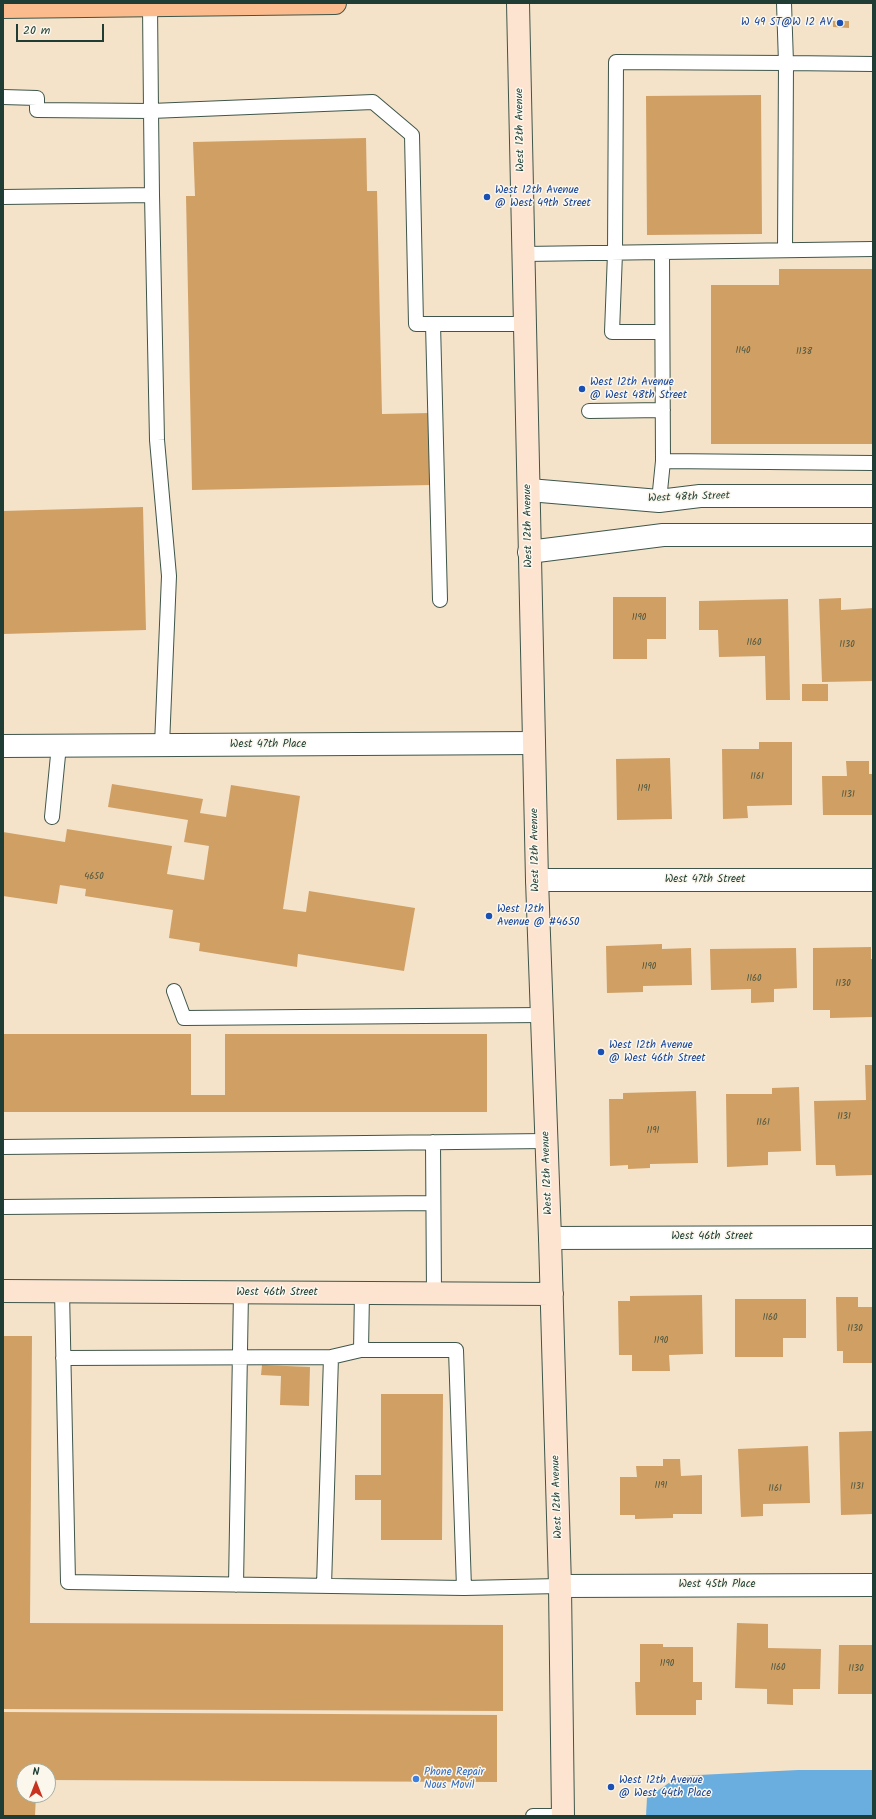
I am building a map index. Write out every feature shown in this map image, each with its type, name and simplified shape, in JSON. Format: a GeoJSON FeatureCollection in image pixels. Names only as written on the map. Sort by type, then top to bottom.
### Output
{"type":"FeatureCollection","features":[{"type":"Feature","properties":{"kind":"main road"},"geometry":{"type":"LineString","coordinates":[[3,7],[334,3]]}},
{"type":"Feature","properties":{"kind":"main road","name":"West 12th Avenue"},"geometry":{"type":"LineString","coordinates":[[518,3],[537,880],[552,1294],[560,1586],[563,1816]]}},
{"type":"Feature","properties":{"kind":"main road","name":"West 46th Street"},"geometry":{"type":"LineString","coordinates":[[3,1291],[552,1294]]}},
{"type":"Feature","properties":{"kind":"street","name":"West 48th Street"},"geometry":{"type":"LineString","coordinates":[[528,490],[659,501],[700,496],[873,496]]}},
{"type":"Feature","properties":{"kind":"street"},"geometry":{"type":"LineString","coordinates":[[529,552],[663,535],[873,535]]}},
{"type":"Feature","properties":{"kind":"street","name":"West 47th Place"},"geometry":{"type":"LineString","coordinates":[[3,746],[534,744]]}},
{"type":"Feature","properties":{"kind":"street","name":"West 47th Street"},"geometry":{"type":"LineString","coordinates":[[537,880],[873,880]]}},
{"type":"Feature","properties":{"kind":"street","name":"West 46th Street"},"geometry":{"type":"LineString","coordinates":[[550,1238],[873,1237]]}},
{"type":"Feature","properties":{"kind":"street","name":"West 45th Place"},"geometry":{"type":"LineString","coordinates":[[560,1586],[873,1585]]}},
{"type":"Feature","properties":{"kind":"lane"},"geometry":{"type":"LineString","coordinates":[[784,3],[786,63],[785,250]]}},
{"type":"Feature","properties":{"kind":"lane"},"geometry":{"type":"LineString","coordinates":[[150,5],[157,440],[169,576],[162,745]]}},
{"type":"Feature","properties":{"kind":"lane"},"geometry":{"type":"LineString","coordinates":[[662,332],[612,332],[615,253],[616,62],[873,64]]}},
{"type":"Feature","properties":{"kind":"lane"},"geometry":{"type":"LineString","coordinates":[[3,98],[37,98],[37,110],[151,111],[373,102],[412,135],[416,324],[525,324]]}},
{"type":"Feature","properties":{"kind":"lane"},"geometry":{"type":"LineString","coordinates":[[3,197],[152,195]]}},
{"type":"Feature","properties":{"kind":"lane"},"geometry":{"type":"LineString","coordinates":[[524,254],[873,249]]}},
{"type":"Feature","properties":{"kind":"lane"},"geometry":{"type":"LineString","coordinates":[[659,501],[663,461],[662,252]]}},
{"type":"Feature","properties":{"kind":"lane"},"geometry":{"type":"LineString","coordinates":[[433,324],[440,600]]}},
{"type":"Feature","properties":{"kind":"lane"},"geometry":{"type":"LineString","coordinates":[[589,411],[663,410]]}},
{"type":"Feature","properties":{"kind":"lane"},"geometry":{"type":"LineString","coordinates":[[663,461],[873,463]]}},
{"type":"Feature","properties":{"kind":"lane"},"geometry":{"type":"LineString","coordinates":[[52,817],[59,745]]}},
{"type":"Feature","properties":{"kind":"lane"},"geometry":{"type":"LineString","coordinates":[[174,992],[184,1018],[542,1015]]}},
{"type":"Feature","properties":{"kind":"lane"},"geometry":{"type":"LineString","coordinates":[[3,1147],[547,1141]]}},
{"type":"Feature","properties":{"kind":"lane"},"geometry":{"type":"LineString","coordinates":[[433,1142],[434,1294]]}},
{"type":"Feature","properties":{"kind":"lane"},"geometry":{"type":"LineString","coordinates":[[3,1207],[433,1203]]}},
{"type":"Feature","properties":{"kind":"lane"},"geometry":{"type":"LineString","coordinates":[[62,1291],[68,1582],[464,1588],[560,1586]]}},
{"type":"Feature","properties":{"kind":"lane"},"geometry":{"type":"LineString","coordinates":[[236,1585],[241,1292]]}},
{"type":"Feature","properties":{"kind":"lane"},"geometry":{"type":"LineString","coordinates":[[361,1350],[362,1293]]}},
{"type":"Feature","properties":{"kind":"lane"},"geometry":{"type":"LineString","coordinates":[[63,1358],[331,1357],[361,1350],[456,1350],[464,1588]]}},
{"type":"Feature","properties":{"kind":"lane"},"geometry":{"type":"LineString","coordinates":[[324,1586],[331,1357]]}},
{"type":"Feature","properties":{"kind":"lane"},"geometry":{"type":"LineString","coordinates":[[533,1816],[563,1816]]}},
{"type":"Feature","properties":{"kind":"water"},"geometry":{"type":"Polygon","coordinates":[[[798,1770],[873,1770],[873,1816],[646,1816],[647,1798],[679,1776],[798,1770]]]}},
{"type":"Feature","properties":{"kind":"building"},"geometry":{"type":"Polygon","coordinates":[[[833,21],[849,21],[849,28],[833,27],[833,21]]]}},
{"type":"Feature","properties":{"kind":"building"},"geometry":{"type":"Polygon","coordinates":[[[761,95],[762,234],[647,235],[646,96],[761,95]]]}},
{"type":"Feature","properties":{"kind":"building"},"geometry":{"type":"Polygon","coordinates":[[[366,138],[367,191],[377,191],[382,414],[430,413],[431,485],[192,490],[186,196],[195,196],[193,142],[366,138]]]}},
{"type":"Feature","properties":{"kind":"building"},"geometry":{"type":"Polygon","coordinates":[[[779,269],[873,269],[873,444],[711,444],[711,285],[779,285],[779,269]]]}},
{"type":"Feature","properties":{"kind":"building"},"geometry":{"type":"Polygon","coordinates":[[[143,507],[146,630],[3,634],[3,511],[143,507]]]}},
{"type":"Feature","properties":{"kind":"building"},"geometry":{"type":"Polygon","coordinates":[[[613,597],[666,597],[666,639],[647,639],[647,659],[613,659],[613,597]]]}},
{"type":"Feature","properties":{"kind":"building"},"geometry":{"type":"Polygon","coordinates":[[[841,598],[841,610],[873,608],[873,681],[822,682],[819,599],[841,598]]]}},
{"type":"Feature","properties":{"kind":"building"},"geometry":{"type":"Polygon","coordinates":[[[788,599],[790,700],[766,700],[765,656],[719,657],[718,630],[699,630],[699,601],[788,599]]]}},
{"type":"Feature","properties":{"kind":"building"},"geometry":{"type":"Polygon","coordinates":[[[802,684],[828,684],[828,701],[802,701],[802,684]]]}},
{"type":"Feature","properties":{"kind":"building"},"geometry":{"type":"Polygon","coordinates":[[[759,742],[792,742],[792,805],[747,806],[748,818],[723,819],[722,749],[759,749],[759,742]]]}},
{"type":"Feature","properties":{"kind":"building"},"geometry":{"type":"Polygon","coordinates":[[[670,758],[672,819],[617,820],[616,759],[670,758]]]}},
{"type":"Feature","properties":{"kind":"building"},"geometry":{"type":"Polygon","coordinates":[[[846,761],[869,761],[869,774],[873,774],[873,815],[823,815],[822,776],[847,776],[846,761]]]}},
{"type":"Feature","properties":{"kind":"building"},"geometry":{"type":"Polygon","coordinates":[[[112,784],[203,799],[200,813],[226,817],[231,785],[300,796],[283,909],[306,912],[309,891],[415,908],[404,971],[298,954],[297,967],[199,951],[200,943],[169,938],[173,910],[85,896],[86,889],[60,885],[57,904],[3,896],[3,832],[65,842],[67,829],[172,846],[167,874],[204,880],[209,846],[184,842],[188,820],[108,807],[112,784]]]}},
{"type":"Feature","properties":{"kind":"building"},"geometry":{"type":"Polygon","coordinates":[[[662,944],[662,949],[691,948],[692,985],[643,986],[643,992],[607,993],[606,946],[662,944]]]}},
{"type":"Feature","properties":{"kind":"building"},"geometry":{"type":"Polygon","coordinates":[[[871,947],[871,959],[873,959],[873,1017],[830,1018],[830,1010],[813,1010],[813,948],[871,947]]]}},
{"type":"Feature","properties":{"kind":"building"},"geometry":{"type":"Polygon","coordinates":[[[796,948],[797,988],[774,989],[774,1002],[751,1003],[751,989],[711,990],[710,949],[796,948]]]}},
{"type":"Feature","properties":{"kind":"building"},"geometry":{"type":"Polygon","coordinates":[[[3,1034],[191,1034],[191,1095],[225,1095],[225,1034],[487,1034],[487,1112],[3,1112],[3,1034]]]}},
{"type":"Feature","properties":{"kind":"building"},"geometry":{"type":"Polygon","coordinates":[[[865,1065],[873,1065],[873,1175],[836,1176],[835,1165],[816,1165],[814,1101],[866,1100],[865,1065]]]}},
{"type":"Feature","properties":{"kind":"building"},"geometry":{"type":"Polygon","coordinates":[[[799,1087],[801,1151],[768,1152],[768,1165],[727,1167],[726,1094],[772,1094],[772,1088],[799,1087]]]}},
{"type":"Feature","properties":{"kind":"building"},"geometry":{"type":"Polygon","coordinates":[[[696,1091],[698,1163],[650,1164],[650,1168],[628,1169],[628,1165],[610,1166],[609,1099],[623,1099],[623,1093],[696,1091]]]}},
{"type":"Feature","properties":{"kind":"building"},"geometry":{"type":"Polygon","coordinates":[[[702,1295],[703,1354],[669,1355],[670,1371],[632,1371],[632,1355],[619,1355],[618,1301],[630,1301],[630,1296],[702,1295]]]}},
{"type":"Feature","properties":{"kind":"building"},"geometry":{"type":"Polygon","coordinates":[[[836,1297],[858,1297],[858,1307],[873,1307],[873,1363],[843,1363],[843,1351],[837,1351],[836,1297]]]}},
{"type":"Feature","properties":{"kind":"building"},"geometry":{"type":"Polygon","coordinates":[[[735,1299],[806,1299],[806,1338],[783,1338],[783,1357],[735,1357],[735,1299]]]}},
{"type":"Feature","properties":{"kind":"building"},"geometry":{"type":"Polygon","coordinates":[[[3,1336],[32,1336],[30,1623],[503,1625],[503,1711],[3,1709],[3,1336]]]}},
{"type":"Feature","properties":{"kind":"building"},"geometry":{"type":"Polygon","coordinates":[[[262,1365],[310,1367],[309,1406],[280,1405],[281,1376],[261,1375],[262,1365]]]}},
{"type":"Feature","properties":{"kind":"building"},"geometry":{"type":"Polygon","coordinates":[[[381,1394],[443,1394],[442,1540],[381,1540],[381,1500],[355,1500],[355,1475],[381,1475],[381,1394]]]}},
{"type":"Feature","properties":{"kind":"building"},"geometry":{"type":"Polygon","coordinates":[[[872,1431],[873,1514],[841,1515],[839,1432],[872,1431]]]}},
{"type":"Feature","properties":{"kind":"building"},"geometry":{"type":"Polygon","coordinates":[[[808,1446],[810,1503],[763,1504],[763,1516],[741,1517],[738,1449],[808,1446]]]}},
{"type":"Feature","properties":{"kind":"building"},"geometry":{"type":"Polygon","coordinates":[[[663,1459],[680,1459],[681,1476],[702,1475],[702,1514],[673,1514],[673,1518],[635,1519],[635,1515],[620,1515],[620,1477],[637,1477],[636,1466],[663,1466],[663,1459]]]}},
{"type":"Feature","properties":{"kind":"building"},"geometry":{"type":"Polygon","coordinates":[[[737,1623],[768,1624],[768,1648],[821,1649],[820,1689],[793,1689],[793,1705],[767,1704],[767,1689],[735,1688],[737,1623]]]}},
{"type":"Feature","properties":{"kind":"building"},"geometry":{"type":"Polygon","coordinates":[[[640,1644],[663,1644],[663,1647],[693,1647],[693,1682],[702,1682],[702,1700],[696,1700],[696,1715],[636,1715],[635,1682],[640,1682],[640,1644]]]}},
{"type":"Feature","properties":{"kind":"building"},"geometry":{"type":"Polygon","coordinates":[[[839,1645],[873,1645],[873,1694],[838,1694],[839,1645]]]}},
{"type":"Feature","properties":{"kind":"building"},"geometry":{"type":"Polygon","coordinates":[[[3,1712],[497,1715],[497,1782],[56,1780],[56,1763],[16,1763],[16,1803],[36,1803],[35,1816],[3,1816],[3,1712]]]}},
{"type":"Feature","properties":{"kind":"place","name":"W 49 ST@W 12 AV"},"geometry":{"type":"Point","coordinates":[840,23]}},
{"type":"Feature","properties":{"kind":"place","name":"West 12th Avenue @ West 49th Street"},"geometry":{"type":"Point","coordinates":[487,197]}},
{"type":"Feature","properties":{"kind":"place","name":"West 12th Avenue @ West 48th Street"},"geometry":{"type":"Point","coordinates":[582,389]}},
{"type":"Feature","properties":{"kind":"place","name":"West 12th Avenue @ #4650"},"geometry":{"type":"Point","coordinates":[489,916]}},
{"type":"Feature","properties":{"kind":"place","name":"West 12th Avenue @ West 46th Street"},"geometry":{"type":"Point","coordinates":[601,1052]}},
{"type":"Feature","properties":{"kind":"place","name":"Phone Repair Nous Movil"},"geometry":{"type":"Point","coordinates":[416,1779]}},
{"type":"Feature","properties":{"kind":"place","name":"West 12th Avenue @ West 44th Place"},"geometry":{"type":"Point","coordinates":[611,1787]}}]}
